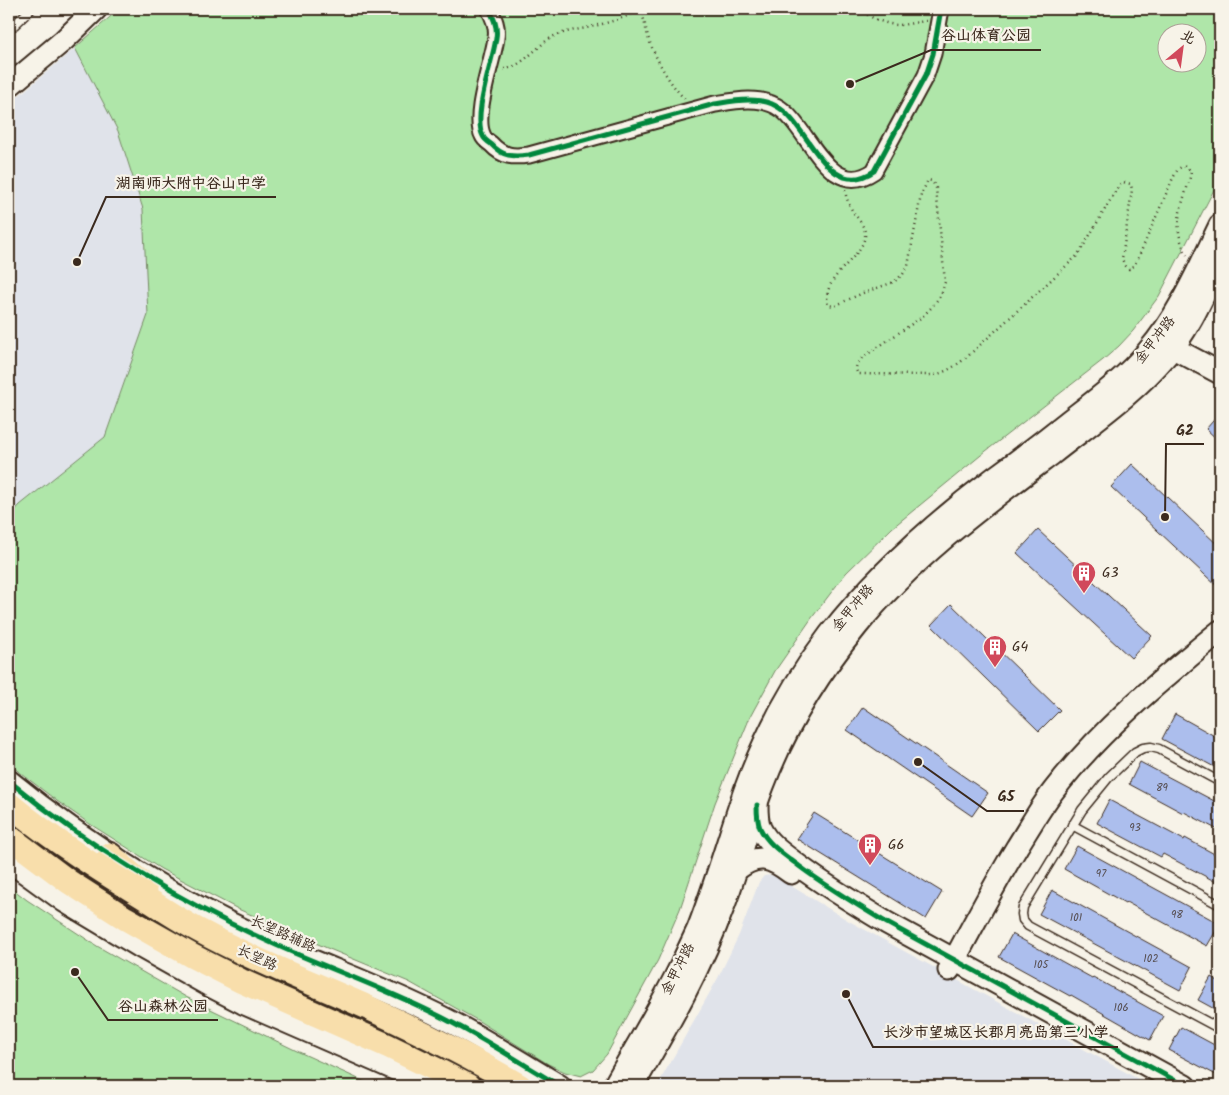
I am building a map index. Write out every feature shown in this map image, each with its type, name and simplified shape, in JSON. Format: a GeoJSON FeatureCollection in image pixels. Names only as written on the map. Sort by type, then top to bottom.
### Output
{"type":"FeatureCollection","features":[{"type":"Feature","properties":{"kind":"main road","name":"长望路"},"geometry":{"type":"LineString","coordinates":[[9,804],[34,824],[113,879],[204,933],[254,958],[418,1031],[453,1048],[520,1086]]}},
{"type":"Feature","properties":{"kind":"main road","name":"长望路"},"geometry":{"type":"LineString","coordinates":[[9,837],[69,882],[125,918],[192,956],[241,981],[388,1046],[468,1086]]}},
{"type":"Feature","properties":{"kind":"main road"},"geometry":{"type":"LineString","coordinates":[[110,855],[188,924]]}},
{"type":"Feature","properties":{"kind":"main road"},"geometry":{"type":"LineString","coordinates":[[69,882],[139,946]]}},
{"type":"Feature","properties":{"kind":"street"},"geometry":{"type":"LineString","coordinates":[[9,68],[76,9]]}},
{"type":"Feature","properties":{"kind":"street"},"geometry":{"type":"LineString","coordinates":[[9,86],[64,40],[96,9]]}},
{"type":"Feature","properties":{"kind":"street"},"geometry":{"type":"LineString","coordinates":[[489,9],[496,23],[496,37],[479,122],[483,136],[502,154],[515,156],[529,155],[715,104],[740,100],[762,101],[774,104],[784,110],[827,167],[836,174],[857,178],[866,176],[874,171],[926,75],[933,54],[940,14]]}},
{"type":"Feature","properties":{"kind":"street","name":"金甲冲路"},"geometry":{"type":"LineString","coordinates":[[625,1084],[696,932],[714,886],[746,789],[764,744],[778,714],[816,653],[854,605],[900,556],[962,504],[1092,403],[1124,376],[1150,350],[1169,339],[1193,317],[1211,262],[1220,224]]}},
{"type":"Feature","properties":{"kind":"street"},"geometry":{"type":"LineString","coordinates":[[1169,339],[1220,359]]}},
{"type":"Feature","properties":{"kind":"street"},"geometry":{"type":"LineString","coordinates":[[1169,339],[1220,373]]}},
{"type":"Feature","properties":{"kind":"street","name":"金甲冲路"},"geometry":{"type":"LineString","coordinates":[[625,1084],[675,1013],[693,978],[724,906],[757,805],[777,752],[810,691],[857,626],[878,601],[937,543],[1137,386],[1151,373],[1169,339]]}},
{"type":"Feature","properties":{"kind":"street"},"geometry":{"type":"LineString","coordinates":[[958,969],[1006,866],[1034,819],[1054,791],[1075,764],[1106,730],[1220,631]]}},
{"type":"Feature","properties":{"kind":"street"},"geometry":{"type":"LineString","coordinates":[[958,969],[1040,834],[1065,797],[1116,739],[1147,710],[1220,649]]}},
{"type":"Feature","properties":{"kind":"street","name":"长望路辅路"},"geometry":{"type":"LineString","coordinates":[[9,781],[110,855],[194,904],[275,944],[376,986],[427,1010],[560,1086]]}},
{"type":"Feature","properties":{"kind":"street"},"geometry":{"type":"LineString","coordinates":[[757,805],[760,828],[774,846],[818,880],[958,969],[1162,1086]]}},
{"type":"Feature","properties":{"kind":"street"},"geometry":{"type":"LineString","coordinates":[[736,870],[753,860],[760,859],[778,863],[812,889],[884,934],[958,969],[1185,1086]]}},
{"type":"Feature","properties":{"kind":"street"},"geometry":{"type":"LineString","coordinates":[[9,861],[64,901],[212,987],[243,1003],[430,1086]]}},
{"type":"Feature","properties":{"kind":"lane"},"geometry":{"type":"LineString","coordinates":[[9,30],[31,9]]}},
{"type":"Feature","properties":{"kind":"lane"},"geometry":{"type":"LineString","coordinates":[[1220,782],[1159,749],[1143,748],[1136,752],[1109,777],[1082,810],[1023,906],[1022,914],[1023,920],[1028,926],[1220,1029]]}},
{"type":"Feature","properties":{"kind":"lane"},"geometry":{"type":"LineString","coordinates":[[1072,825],[1220,905]]}},
{"type":"Feature","properties":{"kind":"path"},"geometry":{"type":"LineString","coordinates":[[490,67],[510,68],[553,37],[567,31],[608,23],[627,17],[641,9],[649,40],[658,60],[682,96],[697,109]]}},
{"type":"Feature","properties":{"kind":"path"},"geometry":{"type":"LineString","coordinates":[[859,9],[880,21],[897,25],[940,14]]}},
{"type":"Feature","properties":{"kind":"path"},"geometry":{"type":"LineString","coordinates":[[844,176],[846,197],[865,233],[862,244],[834,278],[826,298],[828,305],[834,306],[894,282],[903,274],[908,266],[922,195],[928,180],[932,181],[936,188],[944,282],[940,295],[932,307],[922,317],[862,358],[856,364],[858,374],[934,376],[954,367],[1076,257],[1114,192],[1124,182],[1131,184],[1132,190],[1122,259],[1124,266],[1129,269],[1134,266],[1173,178],[1178,169],[1183,166],[1191,172],[1179,220],[1178,232],[1181,244],[1187,256],[1211,262]]}},
{"type":"Feature","properties":{"kind":"shaded area"},"geometry":{"type":"Polygon","coordinates":[[[75,48],[118,131],[143,210],[148,315],[105,437],[20,505],[9,517],[9,104],[75,48]]]}},
{"type":"Feature","properties":{"kind":"shaded area"},"geometry":{"type":"Polygon","coordinates":[[[771,875],[849,921],[1151,1086],[657,1086],[718,978],[739,935],[759,882],[764,876],[771,875]]]}},
{"type":"Feature","properties":{"kind":"green space"},"geometry":{"type":"Polygon","coordinates":[[[119,9],[1220,9],[1220,178],[1159,296],[1133,331],[1103,360],[986,451],[892,528],[846,573],[811,619],[775,671],[750,717],[715,803],[680,909],[658,960],[607,1054],[593,1070],[581,1076],[565,1072],[548,1064],[477,1020],[409,982],[238,909],[161,869],[90,824],[9,764],[9,517],[20,505],[105,437],[148,315],[143,209],[118,131],[75,48],[119,9]]]}},
{"type":"Feature","properties":{"kind":"green space"},"geometry":{"type":"Polygon","coordinates":[[[9,886],[97,946],[186,997],[374,1086],[9,1086],[9,886]]]}},
{"type":"Feature","properties":{"kind":"building"},"geometry":{"type":"Polygon","coordinates":[[[1220,413],[1220,442],[1206,429],[1220,413]]]}},
{"type":"Feature","properties":{"kind":"building"},"geometry":{"type":"Polygon","coordinates":[[[1132,464],[1220,547],[1220,589],[1111,487],[1132,464]]]}},
{"type":"Feature","properties":{"kind":"building","name":"G3"},"geometry":{"type":"Polygon","coordinates":[[[1038,530],[1152,636],[1131,658],[1017,553],[1038,530]]]}},
{"type":"Feature","properties":{"kind":"building","name":"G4"},"geometry":{"type":"Polygon","coordinates":[[[951,604],[1060,710],[1039,731],[931,625],[951,604]]]}},
{"type":"Feature","properties":{"kind":"building"},"geometry":{"type":"Polygon","coordinates":[[[863,707],[988,793],[972,816],[847,730],[863,707]]]}},
{"type":"Feature","properties":{"kind":"building"},"geometry":{"type":"Polygon","coordinates":[[[1175,714],[1220,739],[1220,770],[1162,739],[1175,714]]]}},
{"type":"Feature","properties":{"kind":"building"},"geometry":{"type":"Polygon","coordinates":[[[1140,762],[1220,804],[1220,831],[1129,784],[1140,762]]]}},
{"type":"Feature","properties":{"kind":"building"},"geometry":{"type":"Polygon","coordinates":[[[1109,800],[1220,857],[1220,884],[1163,854],[1161,857],[1097,823],[1109,800]]]}},
{"type":"Feature","properties":{"kind":"building","name":"G6"},"geometry":{"type":"Polygon","coordinates":[[[814,813],[942,892],[926,919],[797,839],[814,813]]]}},
{"type":"Feature","properties":{"kind":"building"},"geometry":{"type":"Polygon","coordinates":[[[1077,846],[1220,924],[1207,946],[1064,869],[1077,846]]]}},
{"type":"Feature","properties":{"kind":"building"},"geometry":{"type":"Polygon","coordinates":[[[1052,890],[1192,967],[1180,990],[1039,914],[1052,890]]]}},
{"type":"Feature","properties":{"kind":"building"},"geometry":{"type":"Polygon","coordinates":[[[1012,934],[1163,1016],[1150,1040],[999,957],[1012,934]]]}},
{"type":"Feature","properties":{"kind":"building"},"geometry":{"type":"Polygon","coordinates":[[[1211,977],[1220,982],[1220,1012],[1198,1000],[1211,977]]]}},
{"type":"Feature","properties":{"kind":"building"},"geometry":{"type":"Polygon","coordinates":[[[1181,1027],[1220,1048],[1220,1077],[1169,1050],[1181,1027]]]}},
{"type":"Feature","properties":{"kind":"cycle path"},"geometry":{"type":"LineString","coordinates":[[489,9],[495,23],[496,34],[481,102],[480,127],[485,139],[504,154],[513,156],[529,155],[715,104],[754,100],[776,106],[787,115],[831,169],[843,177],[858,178],[874,171],[926,75],[933,54],[941,9]]}},
{"type":"Feature","properties":{"kind":"cycle path"},"geometry":{"type":"LineString","coordinates":[[9,781],[39,805],[103,850],[171,892],[241,929],[407,1000],[477,1036],[560,1086]]}},
{"type":"Feature","properties":{"kind":"cycle path"},"geometry":{"type":"LineString","coordinates":[[757,805],[759,825],[763,834],[772,845],[831,889],[887,923],[1185,1086]]}},
{"type":"Feature","properties":{"kind":"place","name":"谷山体育公园"},"geometry":{"type":"Point","coordinates":[850,84]}},
{"type":"Feature","properties":{"kind":"place","name":"湖南师大附中谷山中学"},"geometry":{"type":"Point","coordinates":[77,262]}},
{"type":"Feature","properties":{"kind":"place","name":"G2"},"geometry":{"type":"Point","coordinates":[1165,517]}},
{"type":"Feature","properties":{"kind":"place","name":"G3"},"geometry":{"type":"Point","coordinates":[1084,594]}},
{"type":"Feature","properties":{"kind":"place","name":"G4"},"geometry":{"type":"Point","coordinates":[995,668]}},
{"type":"Feature","properties":{"kind":"place","name":"G5"},"geometry":{"type":"Point","coordinates":[918,762]}},
{"type":"Feature","properties":{"kind":"place","name":"G6"},"geometry":{"type":"Point","coordinates":[870,866]}},
{"type":"Feature","properties":{"kind":"place","name":"谷山森林公园"},"geometry":{"type":"Point","coordinates":[75,972]}},
{"type":"Feature","properties":{"kind":"place","name":"长沙市望城区长郡月亮岛第三小学"},"geometry":{"type":"Point","coordinates":[846,994]}}]}
